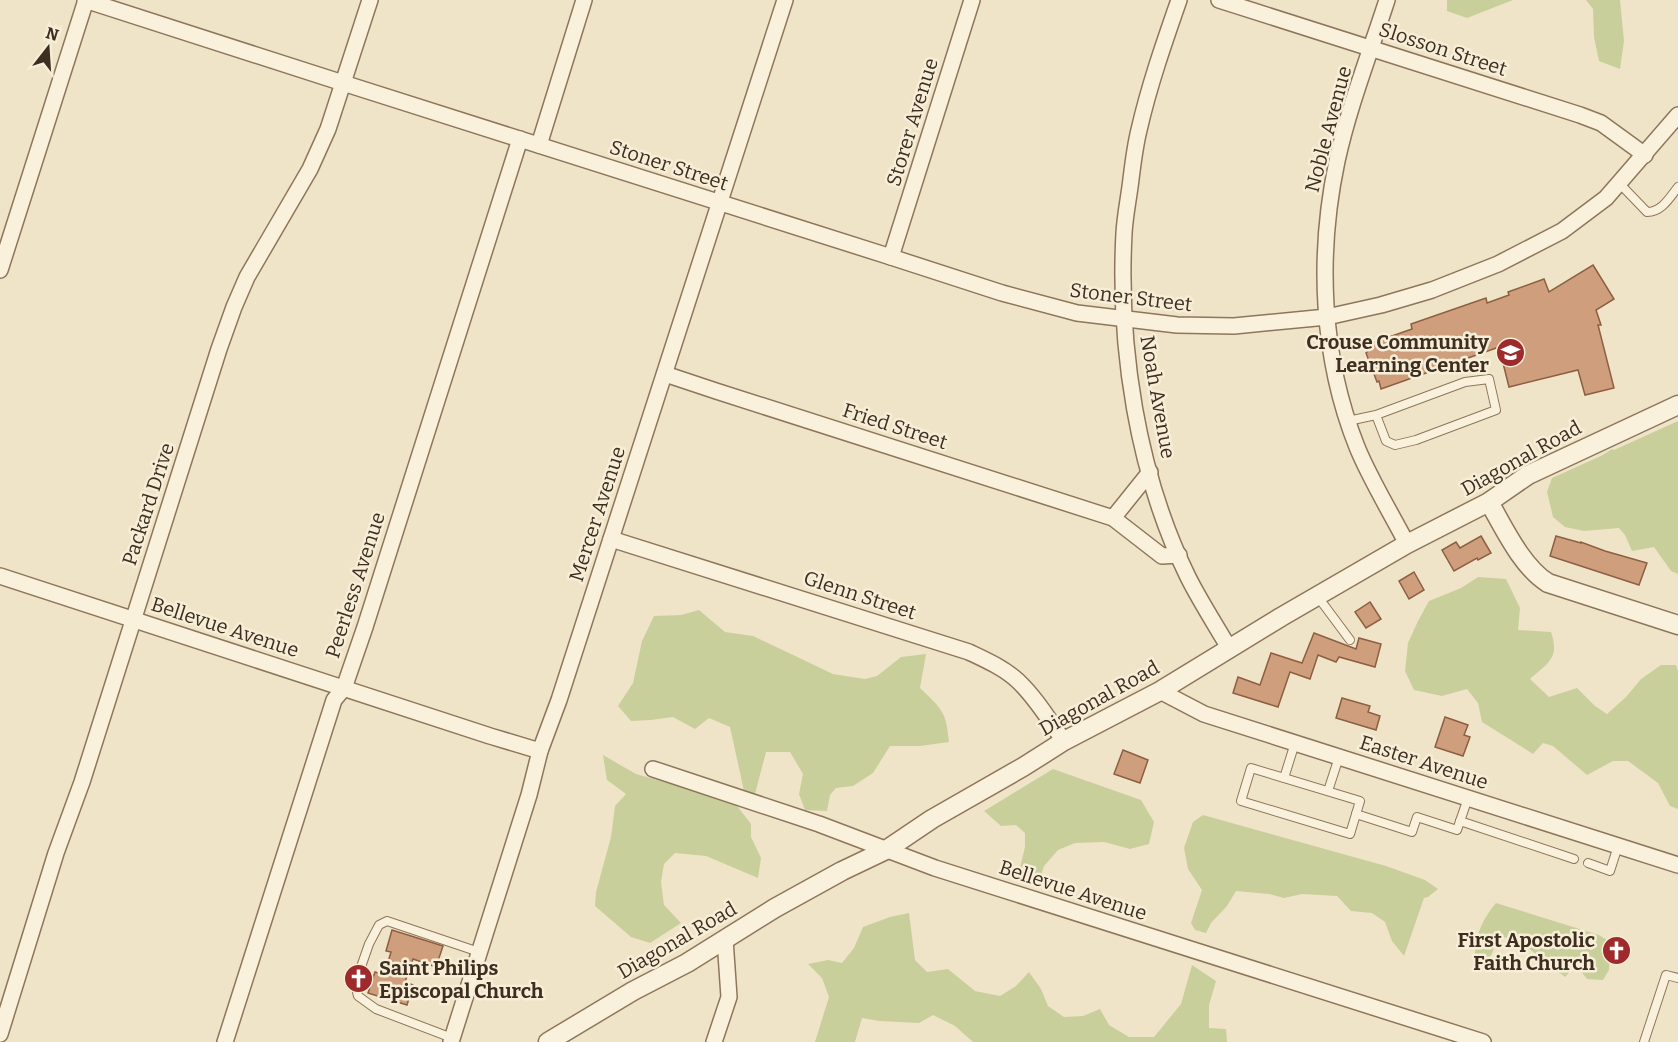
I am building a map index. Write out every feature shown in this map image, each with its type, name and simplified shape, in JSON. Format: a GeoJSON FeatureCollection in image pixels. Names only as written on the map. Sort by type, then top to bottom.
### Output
{"type":"FeatureCollection","features":[{"type":"Feature","properties":{"kind":"street"},"geometry":{"type":"LineString","coordinates":[[0,270],[86,0],[126,6],[343,83],[520,139]]}},
{"type":"Feature","properties":{"kind":"street","name":"Packard Drive"},"geometry":{"type":"LineString","coordinates":[[0,1034],[56,853],[82,782],[234,308],[258,257],[310,169],[328,129],[370,0]]}},
{"type":"Feature","properties":{"kind":"street"},"geometry":{"type":"LineString","coordinates":[[538,145],[584,0]]}},
{"type":"Feature","properties":{"kind":"street","name":"Mercer Avenue"},"geometry":{"type":"LineString","coordinates":[[451,1040],[529,795],[540,751],[559,700],[785,0]]}},
{"type":"Feature","properties":{"kind":"street","name":"Storer Avenue"},"geometry":{"type":"LineString","coordinates":[[891,257],[972,0]]}},
{"type":"Feature","properties":{"kind":"street","name":"Noah Avenue"},"geometry":{"type":"LineString","coordinates":[[1179,0],[1138,131],[1124,231],[1124,320],[1129,371],[1141,438],[1150,472],[1179,555],[1201,601],[1229,648]]}},
{"type":"Feature","properties":{"kind":"street","name":"Slosson Street"},"geometry":{"type":"LineString","coordinates":[[1220,0],[1580,115],[1601,123],[1645,155]]}},
{"type":"Feature","properties":{"kind":"street","name":"Noble Avenue"},"geometry":{"type":"LineString","coordinates":[[1387,0],[1346,127],[1329,203],[1324,271],[1334,367],[1348,422],[1358,450],[1407,544]]}},
{"type":"Feature","properties":{"kind":"street","name":"Stoner Street"},"geometry":{"type":"LineString","coordinates":[[520,139],[1055,309],[1124,320],[1177,325],[1234,326],[1327,317],[1381,305],[1432,290],[1498,264],[1574,223],[1606,198],[1678,115]]}},
{"type":"Feature","properties":{"kind":"street","name":"Peerless Avenue"},"geometry":{"type":"LineString","coordinates":[[225,1042],[334,700],[344,688],[402,512],[520,139]]}},
{"type":"Feature","properties":{"kind":"street","name":"Fried Street"},"geometry":{"type":"LineString","coordinates":[[665,374],[1113,518],[1162,556],[1179,555]]}},
{"type":"Feature","properties":{"kind":"street","name":"Diagonal Road"},"geometry":{"type":"LineString","coordinates":[[548,1042],[687,963],[775,908],[886,850],[932,819],[1064,741],[1160,691],[1407,544],[1489,502],[1542,468],[1678,405]]}},
{"type":"Feature","properties":{"kind":"street"},"geometry":{"type":"LineString","coordinates":[[1113,518],[1150,472]]}},
{"type":"Feature","properties":{"kind":"street"},"geometry":{"type":"LineString","coordinates":[[1489,502],[1521,556],[1538,577],[1548,583],[1678,625]]}},
{"type":"Feature","properties":{"kind":"street","name":"Glenn Street"},"geometry":{"type":"LineString","coordinates":[[611,539],[780,591],[979,657],[1018,681],[1035,700],[1064,741]]}},
{"type":"Feature","properties":{"kind":"street","name":"Bellevue Avenue"},"geometry":{"type":"LineString","coordinates":[[0,576],[540,751]]}},
{"type":"Feature","properties":{"kind":"street","name":"Easter Avenue"},"geometry":{"type":"LineString","coordinates":[[1160,691],[1204,714],[1678,865]]}},
{"type":"Feature","properties":{"kind":"street","name":"Bellevue Avenue"},"geometry":{"type":"LineString","coordinates":[[653,769],[819,824],[935,868],[1483,1042]]}},
{"type":"Feature","properties":{"kind":"street"},"geometry":{"type":"LineString","coordinates":[[714,1042],[729,997],[725,939]]}},
{"type":"Feature","properties":{"kind":"lane"},"geometry":{"type":"LineString","coordinates":[[1620,184],[1647,212],[1658,210],[1678,187]]}},
{"type":"Feature","properties":{"kind":"lane"},"geometry":{"type":"LineString","coordinates":[[1348,422],[1376,416],[1465,382],[1489,379],[1496,410],[1416,440],[1395,445],[1386,441],[1376,416]]}},
{"type":"Feature","properties":{"kind":"lane"},"geometry":{"type":"LineString","coordinates":[[1317,596],[1350,640]]}},
{"type":"Feature","properties":{"kind":"lane"},"geometry":{"type":"LineString","coordinates":[[1284,778],[1295,743]]}},
{"type":"Feature","properties":{"kind":"lane"},"geometry":{"type":"LineString","coordinates":[[1328,791],[1339,757]]}},
{"type":"Feature","properties":{"kind":"lane"},"geometry":{"type":"LineString","coordinates":[[1251,768],[1328,791],[1360,801],[1350,834],[1241,801],[1251,768]]}},
{"type":"Feature","properties":{"kind":"lane"},"geometry":{"type":"LineString","coordinates":[[1356,814],[1412,832],[1417,817],[1457,830],[1468,798]]}},
{"type":"Feature","properties":{"kind":"lane"},"geometry":{"type":"LineString","coordinates":[[1460,821],[1574,859]]}},
{"type":"Feature","properties":{"kind":"lane"},"geometry":{"type":"LineString","coordinates":[[1588,863],[1610,871],[1618,846]]}},
{"type":"Feature","properties":{"kind":"lane"},"geometry":{"type":"LineString","coordinates":[[451,1040],[376,1009],[358,996],[355,984],[369,944],[380,925],[387,921],[479,952]]}},
{"type":"Feature","properties":{"kind":"lane"},"geometry":{"type":"LineString","coordinates":[[1644,1042],[1666,975],[1678,978]]}},
{"type":"Feature","properties":{"kind":"green space"},"geometry":{"type":"Polygon","coordinates":[[[1447,0],[1513,0],[1467,18],[1447,11],[1447,0]]]}},
{"type":"Feature","properties":{"kind":"green space"},"geometry":{"type":"Polygon","coordinates":[[[1586,0],[1620,0],[1624,41],[1620,69],[1599,61],[1594,37],[1593,9],[1586,0]]]}},
{"type":"Feature","properties":{"kind":"green space"},"geometry":{"type":"Polygon","coordinates":[[[1678,421],[1678,574],[1671,571],[1654,547],[1632,551],[1619,528],[1584,531],[1565,527],[1553,517],[1547,492],[1552,478],[1678,421]]]}},
{"type":"Feature","properties":{"kind":"green space"},"geometry":{"type":"Polygon","coordinates":[[[1478,577],[1506,579],[1520,608],[1518,630],[1551,632],[1554,648],[1551,659],[1530,679],[1549,697],[1577,688],[1595,706],[1607,714],[1641,679],[1661,665],[1676,665],[1678,671],[1678,809],[1670,806],[1658,783],[1628,761],[1613,761],[1587,775],[1553,746],[1543,743],[1533,754],[1482,722],[1478,703],[1467,689],[1442,696],[1414,690],[1405,671],[1408,643],[1429,601],[1461,588],[1478,577]]]}},
{"type":"Feature","properties":{"kind":"green space"},"geometry":{"type":"Polygon","coordinates":[[[699,610],[725,632],[753,636],[833,674],[865,679],[877,676],[901,657],[926,654],[920,688],[942,711],[949,742],[920,746],[890,746],[873,773],[853,786],[836,788],[830,795],[827,811],[805,810],[799,794],[803,774],[790,752],[766,752],[755,794],[744,791],[730,727],[709,718],[695,729],[673,717],[631,721],[618,706],[633,683],[642,641],[654,616],[681,615],[699,610]]]}},
{"type":"Feature","properties":{"kind":"green space"},"geometry":{"type":"Polygon","coordinates":[[[603,755],[636,774],[734,802],[751,824],[751,837],[761,858],[758,878],[706,856],[675,853],[664,864],[661,882],[664,905],[681,923],[650,943],[631,937],[595,906],[596,892],[611,837],[615,806],[626,794],[607,780],[603,755]]]}},
{"type":"Feature","properties":{"kind":"green space"},"geometry":{"type":"Polygon","coordinates":[[[1053,769],[1141,800],[1154,822],[1149,844],[1130,849],[1104,842],[1075,843],[1058,850],[1044,866],[1041,875],[1018,876],[1025,847],[1025,833],[1016,825],[1001,826],[984,811],[1053,769]]]}},
{"type":"Feature","properties":{"kind":"green space"},"geometry":{"type":"Polygon","coordinates":[[[1203,815],[1386,866],[1425,880],[1438,889],[1424,898],[1404,956],[1392,941],[1385,922],[1372,913],[1351,911],[1337,896],[1302,894],[1284,898],[1236,891],[1206,933],[1195,930],[1191,923],[1202,890],[1188,869],[1184,848],[1193,822],[1203,815]]]}},
{"type":"Feature","properties":{"kind":"green space"},"geometry":{"type":"Polygon","coordinates":[[[1496,903],[1599,935],[1610,942],[1609,970],[1603,980],[1587,979],[1576,965],[1565,977],[1518,940],[1497,936],[1487,964],[1475,960],[1480,929],[1496,903]]]}},
{"type":"Feature","properties":{"kind":"green space"},"geometry":{"type":"Polygon","coordinates":[[[909,913],[915,960],[927,972],[948,969],[975,991],[1000,996],[1016,986],[1029,972],[1041,989],[1048,1006],[1064,1017],[1083,1016],[1100,1009],[1109,1025],[1129,1037],[1154,1037],[1181,1004],[1192,965],[1216,981],[1209,1005],[1209,1028],[1226,1029],[1227,1042],[973,1042],[955,1026],[933,1015],[919,1023],[862,1018],[855,1042],[815,1042],[829,997],[822,978],[808,964],[828,960],[842,963],[854,948],[863,927],[909,913]]]}},
{"type":"Feature","properties":{"kind":"building"},"geometry":{"type":"Polygon","coordinates":[[[1593,265],[1614,299],[1596,310],[1614,388],[1585,395],[1578,370],[1509,387],[1499,347],[1381,389],[1379,381],[1377,382],[1366,353],[1368,351],[1366,345],[1412,329],[1411,324],[1486,298],[1487,303],[1509,295],[1508,292],[1544,279],[1549,292],[1593,265]]]}},
{"type":"Feature","properties":{"kind":"building"},"geometry":{"type":"Polygon","coordinates":[[[1481,536],[1491,553],[1454,571],[1442,550],[1456,542],[1460,548],[1481,536]]]}},
{"type":"Feature","properties":{"kind":"building"},"geometry":{"type":"Polygon","coordinates":[[[1556,536],[1647,563],[1639,585],[1550,556],[1556,536]]]}},
{"type":"Feature","properties":{"kind":"building"},"geometry":{"type":"Polygon","coordinates":[[[1414,572],[1424,590],[1409,599],[1399,581],[1414,572]]]}},
{"type":"Feature","properties":{"kind":"building"},"geometry":{"type":"Polygon","coordinates":[[[1370,602],[1381,619],[1366,628],[1355,612],[1370,602]]]}},
{"type":"Feature","properties":{"kind":"building"},"geometry":{"type":"Polygon","coordinates":[[[1314,633],[1356,649],[1359,638],[1381,644],[1375,667],[1339,657],[1336,662],[1318,655],[1310,679],[1290,672],[1278,707],[1233,693],[1238,677],[1260,685],[1271,653],[1302,663],[1314,633]]]}},
{"type":"Feature","properties":{"kind":"building"},"geometry":{"type":"Polygon","coordinates":[[[1342,698],[1370,706],[1368,712],[1380,716],[1376,730],[1336,718],[1342,698]]]}},
{"type":"Feature","properties":{"kind":"building"},"geometry":{"type":"Polygon","coordinates":[[[1445,717],[1468,725],[1464,735],[1470,737],[1463,756],[1435,747],[1445,717]]]}},
{"type":"Feature","properties":{"kind":"building"},"geometry":{"type":"Polygon","coordinates":[[[1123,750],[1148,760],[1140,783],[1114,774],[1123,750]]]}},
{"type":"Feature","properties":{"kind":"building"},"geometry":{"type":"Polygon","coordinates":[[[392,930],[443,946],[436,967],[413,959],[405,982],[413,985],[407,1005],[368,993],[375,972],[384,975],[391,952],[386,951],[392,930]]]}},
{"type":"Feature","properties":{"kind":"place","name":"Crouse Community Learning Center"},"geometry":{"type":"Point","coordinates":[1510,353]}},
{"type":"Feature","properties":{"kind":"place","name":"First Apostolic Faith Church"},"geometry":{"type":"Point","coordinates":[1616,951]}},
{"type":"Feature","properties":{"kind":"place","name":"Saint Philips Episcopal Church"},"geometry":{"type":"Point","coordinates":[358,979]}}]}
